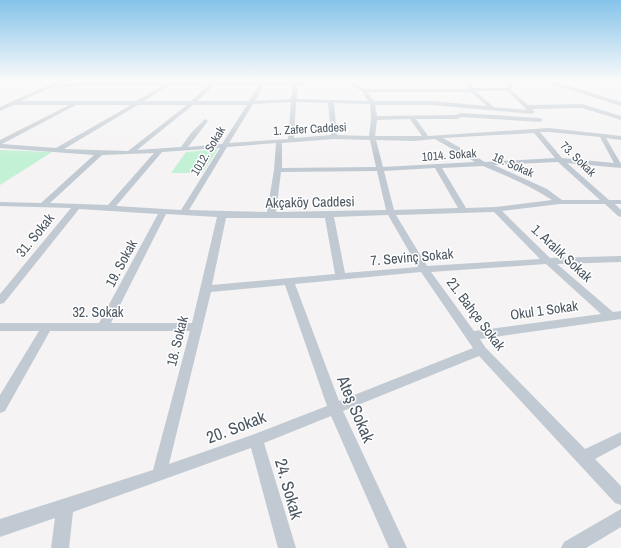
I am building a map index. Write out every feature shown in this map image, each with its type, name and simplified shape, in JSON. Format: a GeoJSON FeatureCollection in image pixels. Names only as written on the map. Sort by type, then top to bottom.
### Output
{"type":"FeatureCollection","features":[{"type":"Feature","properties":{"kind":"street"},"geometry":{"type":"LineString","coordinates":[[0,144],[70,106]]}},
{"type":"Feature","properties":{"kind":"street"},"geometry":{"type":"LineString","coordinates":[[59,149],[133,106]]}},
{"type":"Feature","properties":{"kind":"street"},"geometry":{"type":"LineString","coordinates":[[130,153],[189,106]]}},
{"type":"Feature","properties":{"kind":"street","name":"1012. Sokak"},"geometry":{"type":"LineString","coordinates":[[183,213],[249,106]]}},
{"type":"Feature","properties":{"kind":"street"},"geometry":{"type":"LineString","coordinates":[[291,140],[293,106]]}},
{"type":"Feature","properties":{"kind":"street"},"geometry":{"type":"LineString","coordinates":[[331,106],[334,137]]}},
{"type":"Feature","properties":{"kind":"street"},"geometry":{"type":"LineString","coordinates":[[372,106],[374,118],[372,137]]}},
{"type":"Feature","properties":{"kind":"street"},"geometry":{"type":"LineString","coordinates":[[457,106],[461,115]]}},
{"type":"Feature","properties":{"kind":"street"},"geometry":{"type":"LineString","coordinates":[[470,106],[532,112]]}},
{"type":"Feature","properties":{"kind":"street"},"geometry":{"type":"LineString","coordinates":[[527,107],[582,106],[621,118]]}},
{"type":"Feature","properties":{"kind":"street"},"geometry":{"type":"LineString","coordinates":[[527,107],[550,130]]}},
{"type":"Feature","properties":{"kind":"street"},"geometry":{"type":"LineString","coordinates":[[374,118],[457,117],[461,115],[540,120]]}},
{"type":"Feature","properties":{"kind":"street"},"geometry":{"type":"LineString","coordinates":[[412,118],[426,138]]}},
{"type":"Feature","properties":{"kind":"street"},"geometry":{"type":"LineString","coordinates":[[182,150],[193,134],[205,121]]}},
{"type":"Feature","properties":{"kind":"street","name":"1. Zafer Caddesi"},"geometry":{"type":"LineString","coordinates":[[0,144],[100,153],[130,153],[159,152],[334,137],[372,137],[396,139],[550,130],[621,138]]}},
{"type":"Feature","properties":{"kind":"street","name":"73. Sokak"},"geometry":{"type":"LineString","coordinates":[[536,131],[560,160],[621,214]]}},
{"type":"Feature","properties":{"kind":"street"},"geometry":{"type":"LineString","coordinates":[[602,136],[619,165]]}},
{"type":"Feature","properties":{"kind":"street","name":"21. Bahçe Sokak"},"geometry":{"type":"LineString","coordinates":[[372,137],[391,213],[424,269],[481,350],[621,497]]}},
{"type":"Feature","properties":{"kind":"street","name":"16. Sokak"},"geometry":{"type":"LineString","coordinates":[[436,137],[482,163],[544,191],[560,202]]}},
{"type":"Feature","properties":{"kind":"street"},"geometry":{"type":"LineString","coordinates":[[271,216],[278,170],[279,141]]}},
{"type":"Feature","properties":{"kind":"street"},"geometry":{"type":"LineString","coordinates":[[110,208],[159,152]]}},
{"type":"Feature","properties":{"kind":"street"},"geometry":{"type":"LineString","coordinates":[[43,205],[100,153]]}},
{"type":"Feature","properties":{"kind":"street","name":"1014. Sokak"},"geometry":{"type":"LineString","coordinates":[[278,170],[438,167],[482,163],[560,160],[619,165]]}},
{"type":"Feature","properties":{"kind":"street"},"geometry":{"type":"LineString","coordinates":[[438,167],[463,210]]}},
{"type":"Feature","properties":{"kind":"street","name":"Akçaköy Caddesi"},"geometry":{"type":"LineString","coordinates":[[0,204],[77,206],[163,212],[271,216],[496,209],[560,202],[621,202]]}},
{"type":"Feature","properties":{"kind":"street","name":"31. Sokak"},"geometry":{"type":"LineString","coordinates":[[0,301],[77,206]]}},
{"type":"Feature","properties":{"kind":"street","name":"1. Aralık Sokak"},"geometry":{"type":"LineString","coordinates":[[496,209],[548,261],[616,316]]}},
{"type":"Feature","properties":{"kind":"street","name":"19. Sokak"},"geometry":{"type":"LineString","coordinates":[[103,327],[163,212]]}},
{"type":"Feature","properties":{"kind":"street","name":"18. Sokak"},"geometry":{"type":"LineString","coordinates":[[159,475],[206,289],[222,215]]}},
{"type":"Feature","properties":{"kind":"street"},"geometry":{"type":"LineString","coordinates":[[329,215],[341,277]]}},
{"type":"Feature","properties":{"kind":"street","name":"7. Sevinç Sokak"},"geometry":{"type":"LineString","coordinates":[[206,289],[424,269],[548,261],[621,259]]}},
{"type":"Feature","properties":{"kind":"street","name":"Ateş Sokak"},"geometry":{"type":"LineString","coordinates":[[289,281],[334,407],[398,548]]}},
{"type":"Feature","properties":{"kind":"street","name":"Okul 1 Sokak"},"geometry":{"type":"LineString","coordinates":[[471,336],[616,316]]}},
{"type":"Feature","properties":{"kind":"street","name":"32. Sokak"},"geometry":{"type":"LineString","coordinates":[[0,327],[196,327]]}},
{"type":"Feature","properties":{"kind":"street"},"geometry":{"type":"LineString","coordinates":[[0,407],[46,328]]}},
{"type":"Feature","properties":{"kind":"street","name":"20. Sokak"},"geometry":{"type":"LineString","coordinates":[[0,528],[159,475],[256,440],[334,407],[481,350]]}},
{"type":"Feature","properties":{"kind":"street"},"geometry":{"type":"LineString","coordinates":[[583,457],[621,438]]}},
{"type":"Feature","properties":{"kind":"street","name":"24. Sokak"},"geometry":{"type":"LineString","coordinates":[[256,440],[287,548]]}},
{"type":"Feature","properties":{"kind":"street"},"geometry":{"type":"LineString","coordinates":[[60,548],[64,506]]}},
{"type":"Feature","properties":{"kind":"street"},"geometry":{"type":"LineString","coordinates":[[570,548],[621,517]]}},
{"type":"Feature","properties":{"kind":"green space"},"geometry":{"type":"Polygon","coordinates":[[[218,149],[202,173],[171,173],[186,152],[218,149]]]}},
{"type":"Feature","properties":{"kind":"green space"},"geometry":{"type":"Polygon","coordinates":[[[0,150],[52,152],[0,185],[0,150]]]}}]}
